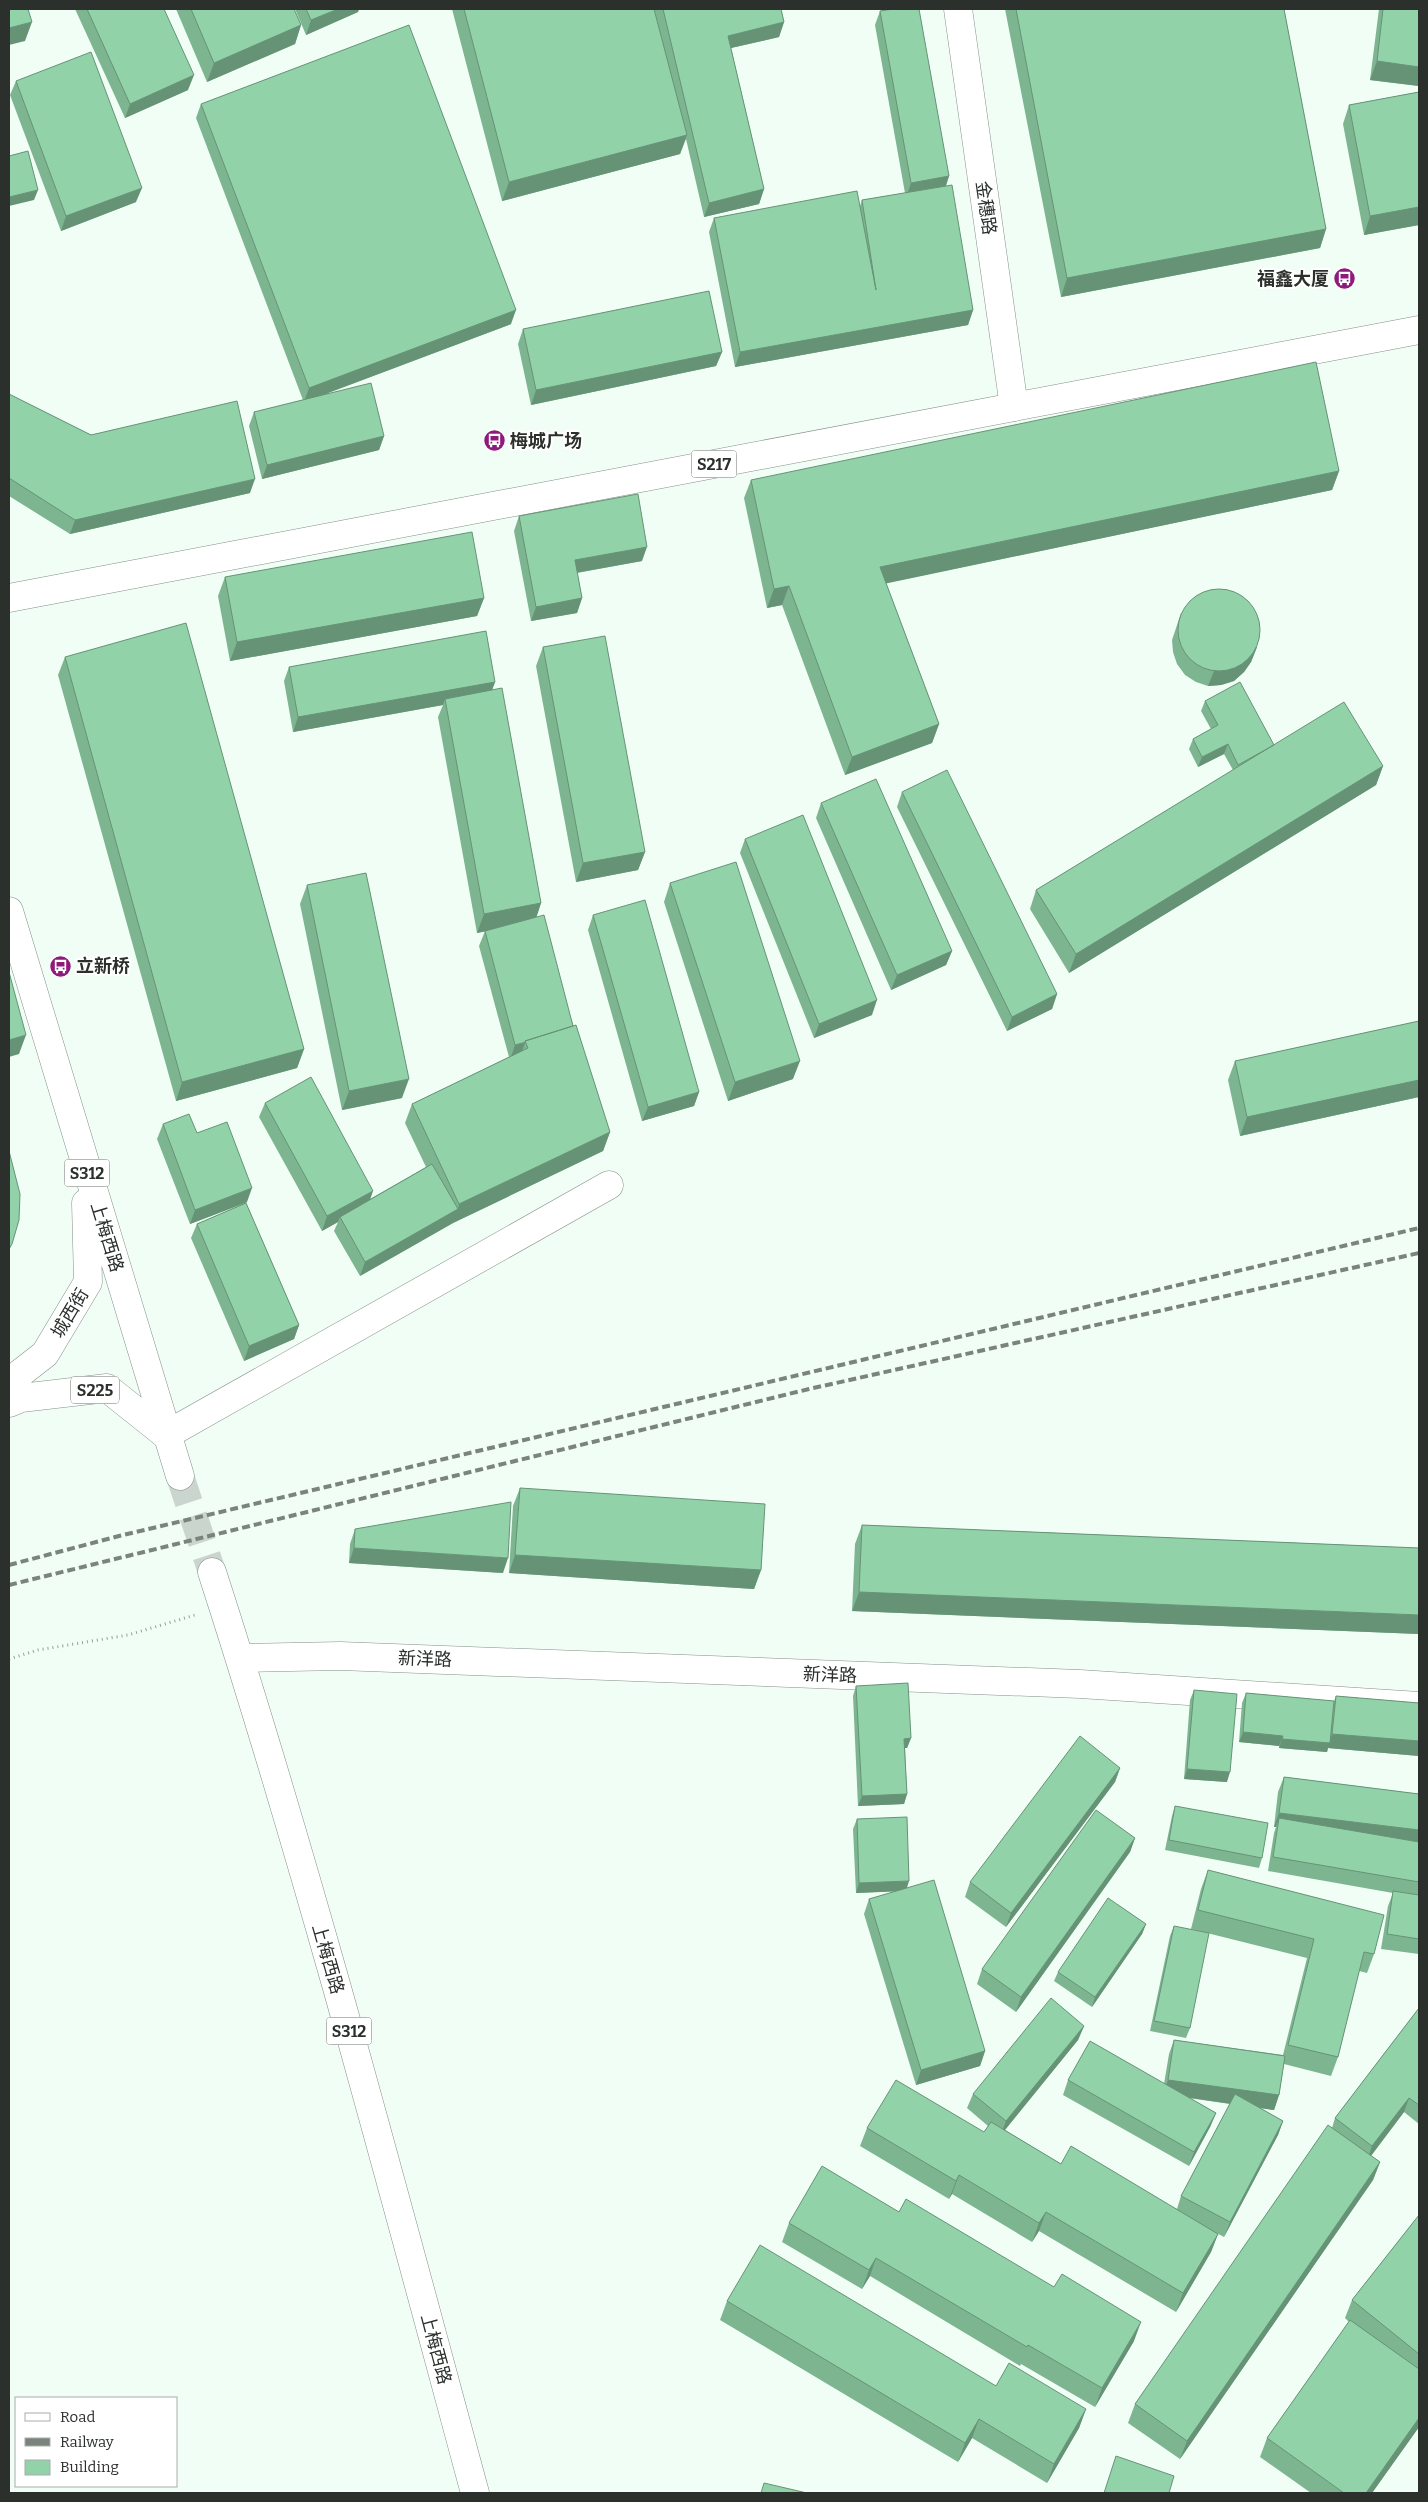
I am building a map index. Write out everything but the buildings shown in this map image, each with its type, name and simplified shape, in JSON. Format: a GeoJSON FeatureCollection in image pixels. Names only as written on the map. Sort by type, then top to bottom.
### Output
{"type":"FeatureCollection","features":[{"type":"Feature","properties":{"kind":"main road","name":"金穗路"},"geometry":{"type":"LineString","coordinates":[[958,9],[1014,407]]}},
{"type":"Feature","properties":{"kind":"main road","name":"S217"},"geometry":{"type":"LineString","coordinates":[[9,598],[1419,330]]}},
{"type":"Feature","properties":{"kind":"main road","name":"上梅西路"},"geometry":{"type":"LineString","coordinates":[[9,911],[166,1435],[180,1476]]}},
{"type":"Feature","properties":{"kind":"main road","name":"城西街"},"geometry":{"type":"LineString","coordinates":[[9,1382],[45,1354],[88,1282],[85,1164]]}},
{"type":"Feature","properties":{"kind":"main road"},"geometry":{"type":"LineString","coordinates":[[166,1435],[609,1185]]}},
{"type":"Feature","properties":{"kind":"main road","name":"S225"},"geometry":{"type":"LineString","coordinates":[[9,1403],[21,1398],[107,1388],[166,1435]]}},
{"type":"Feature","properties":{"kind":"main road","name":"上梅西路"},"geometry":{"type":"LineString","coordinates":[[212,1572],[240,1658],[374,2117],[475,2493]]}},
{"type":"Feature","properties":{"kind":"main road","name":"新洋路"},"geometry":{"type":"LineString","coordinates":[[240,1658],[340,1656],[1080,1684],[1419,1706]]}},
{"type":"Feature","properties":{"kind":"path"},"geometry":{"type":"LineString","coordinates":[[9,1659],[38,1650],[128,1635],[198,1614]]}},
{"type":"Feature","properties":{"kind":"tunnel"},"geometry":{"type":"LineString","coordinates":[[180,1476],[212,1572]]}},
{"type":"Feature","properties":{"kind":"railway"},"geometry":{"type":"LineString","coordinates":[[9,1565],[119,1536],[1419,1228]]}},
{"type":"Feature","properties":{"kind":"railway"},"geometry":{"type":"LineString","coordinates":[[9,1585],[809,1389],[1419,1253]]}},
{"type":"Feature","properties":{"kind":"place","name":"福鑫大厦"},"geometry":{"type":"Point","coordinates":[1345,279]}},
{"type":"Feature","properties":{"kind":"place","name":"梅城广场"},"geometry":{"type":"Point","coordinates":[494,441]}},
{"type":"Feature","properties":{"kind":"place","name":"立新桥"},"geometry":{"type":"Point","coordinates":[60,966]}}]}
